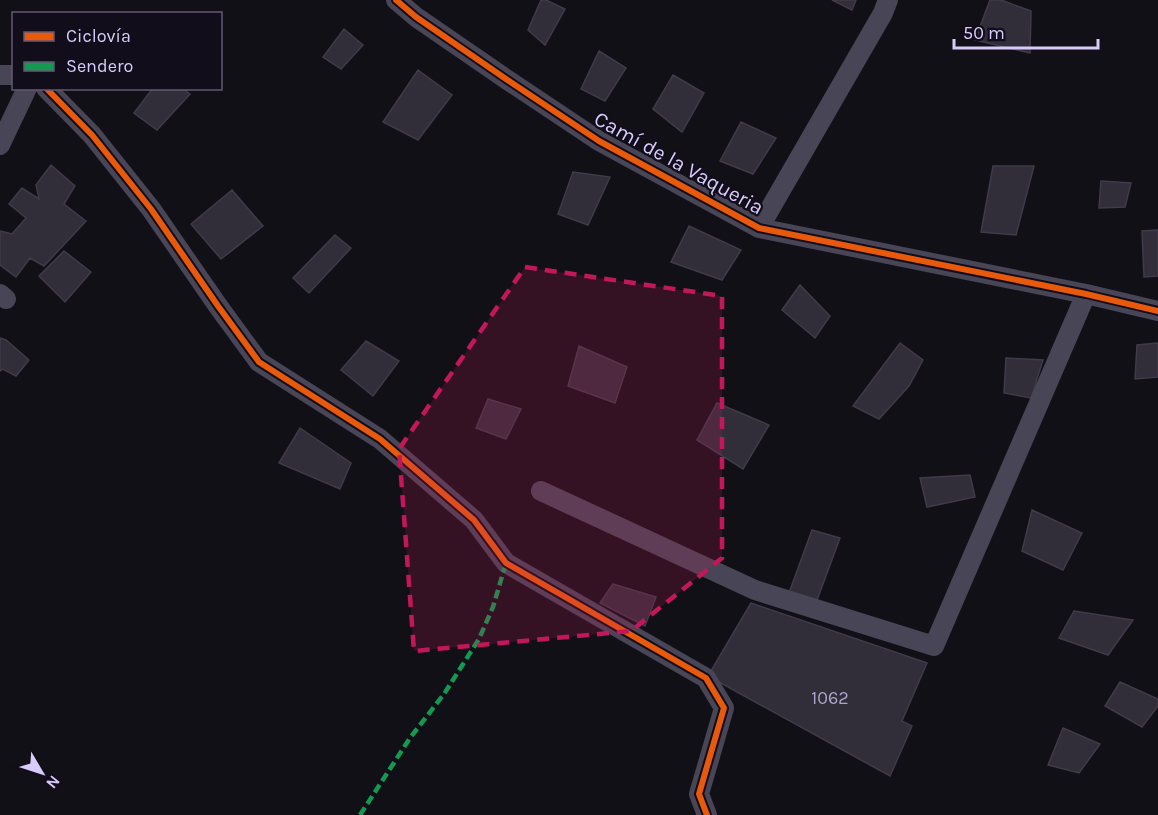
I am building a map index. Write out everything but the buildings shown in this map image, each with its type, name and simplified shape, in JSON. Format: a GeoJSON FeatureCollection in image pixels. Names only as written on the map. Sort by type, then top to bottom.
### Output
{"type":"FeatureCollection","features":[{"type":"Feature","properties":{"kind":"street","name":"Camí de la Vaqueria"},"geometry":{"type":"LineString","coordinates":[[396,0],[416,17],[600,141],[759,228],[1086,294],[1158,311]]}},
{"type":"Feature","properties":{"kind":"street"},"geometry":{"type":"LineString","coordinates":[[759,228],[883,13],[888,0]]}},
{"type":"Feature","properties":{"kind":"street"},"geometry":{"type":"LineString","coordinates":[[0,145],[26,90]]}},
{"type":"Feature","properties":{"kind":"street"},"geometry":{"type":"LineString","coordinates":[[48,90],[92,135],[151,209],[259,362],[380,438],[474,520],[506,564],[706,678],[723,708],[699,794],[707,815]]}},
{"type":"Feature","properties":{"kind":"street"},"geometry":{"type":"LineString","coordinates":[[541,491],[755,590],[934,646],[1086,294]]}},
{"type":"Feature","properties":{"kind":"highlighted area"},"geometry":{"type":"Polygon","coordinates":[[[525,267],[722,296],[722,558],[631,631],[414,651],[399,449],[525,267]]]}},
{"type":"Feature","properties":{"kind":"marked path"},"geometry":{"type":"LineString","coordinates":[[360,815],[410,738],[444,694],[479,639],[493,607],[506,563]]}},
{"type":"Feature","properties":{"kind":"cycle path"},"geometry":{"type":"LineString","coordinates":[[396,0],[416,17],[599,141],[759,228],[1086,294],[1158,311]]}},
{"type":"Feature","properties":{"kind":"cycle path"},"geometry":{"type":"LineString","coordinates":[[48,90],[92,135],[151,209],[259,362],[380,439],[474,520],[506,563],[706,678],[724,708],[699,794],[707,815]]}}]}
